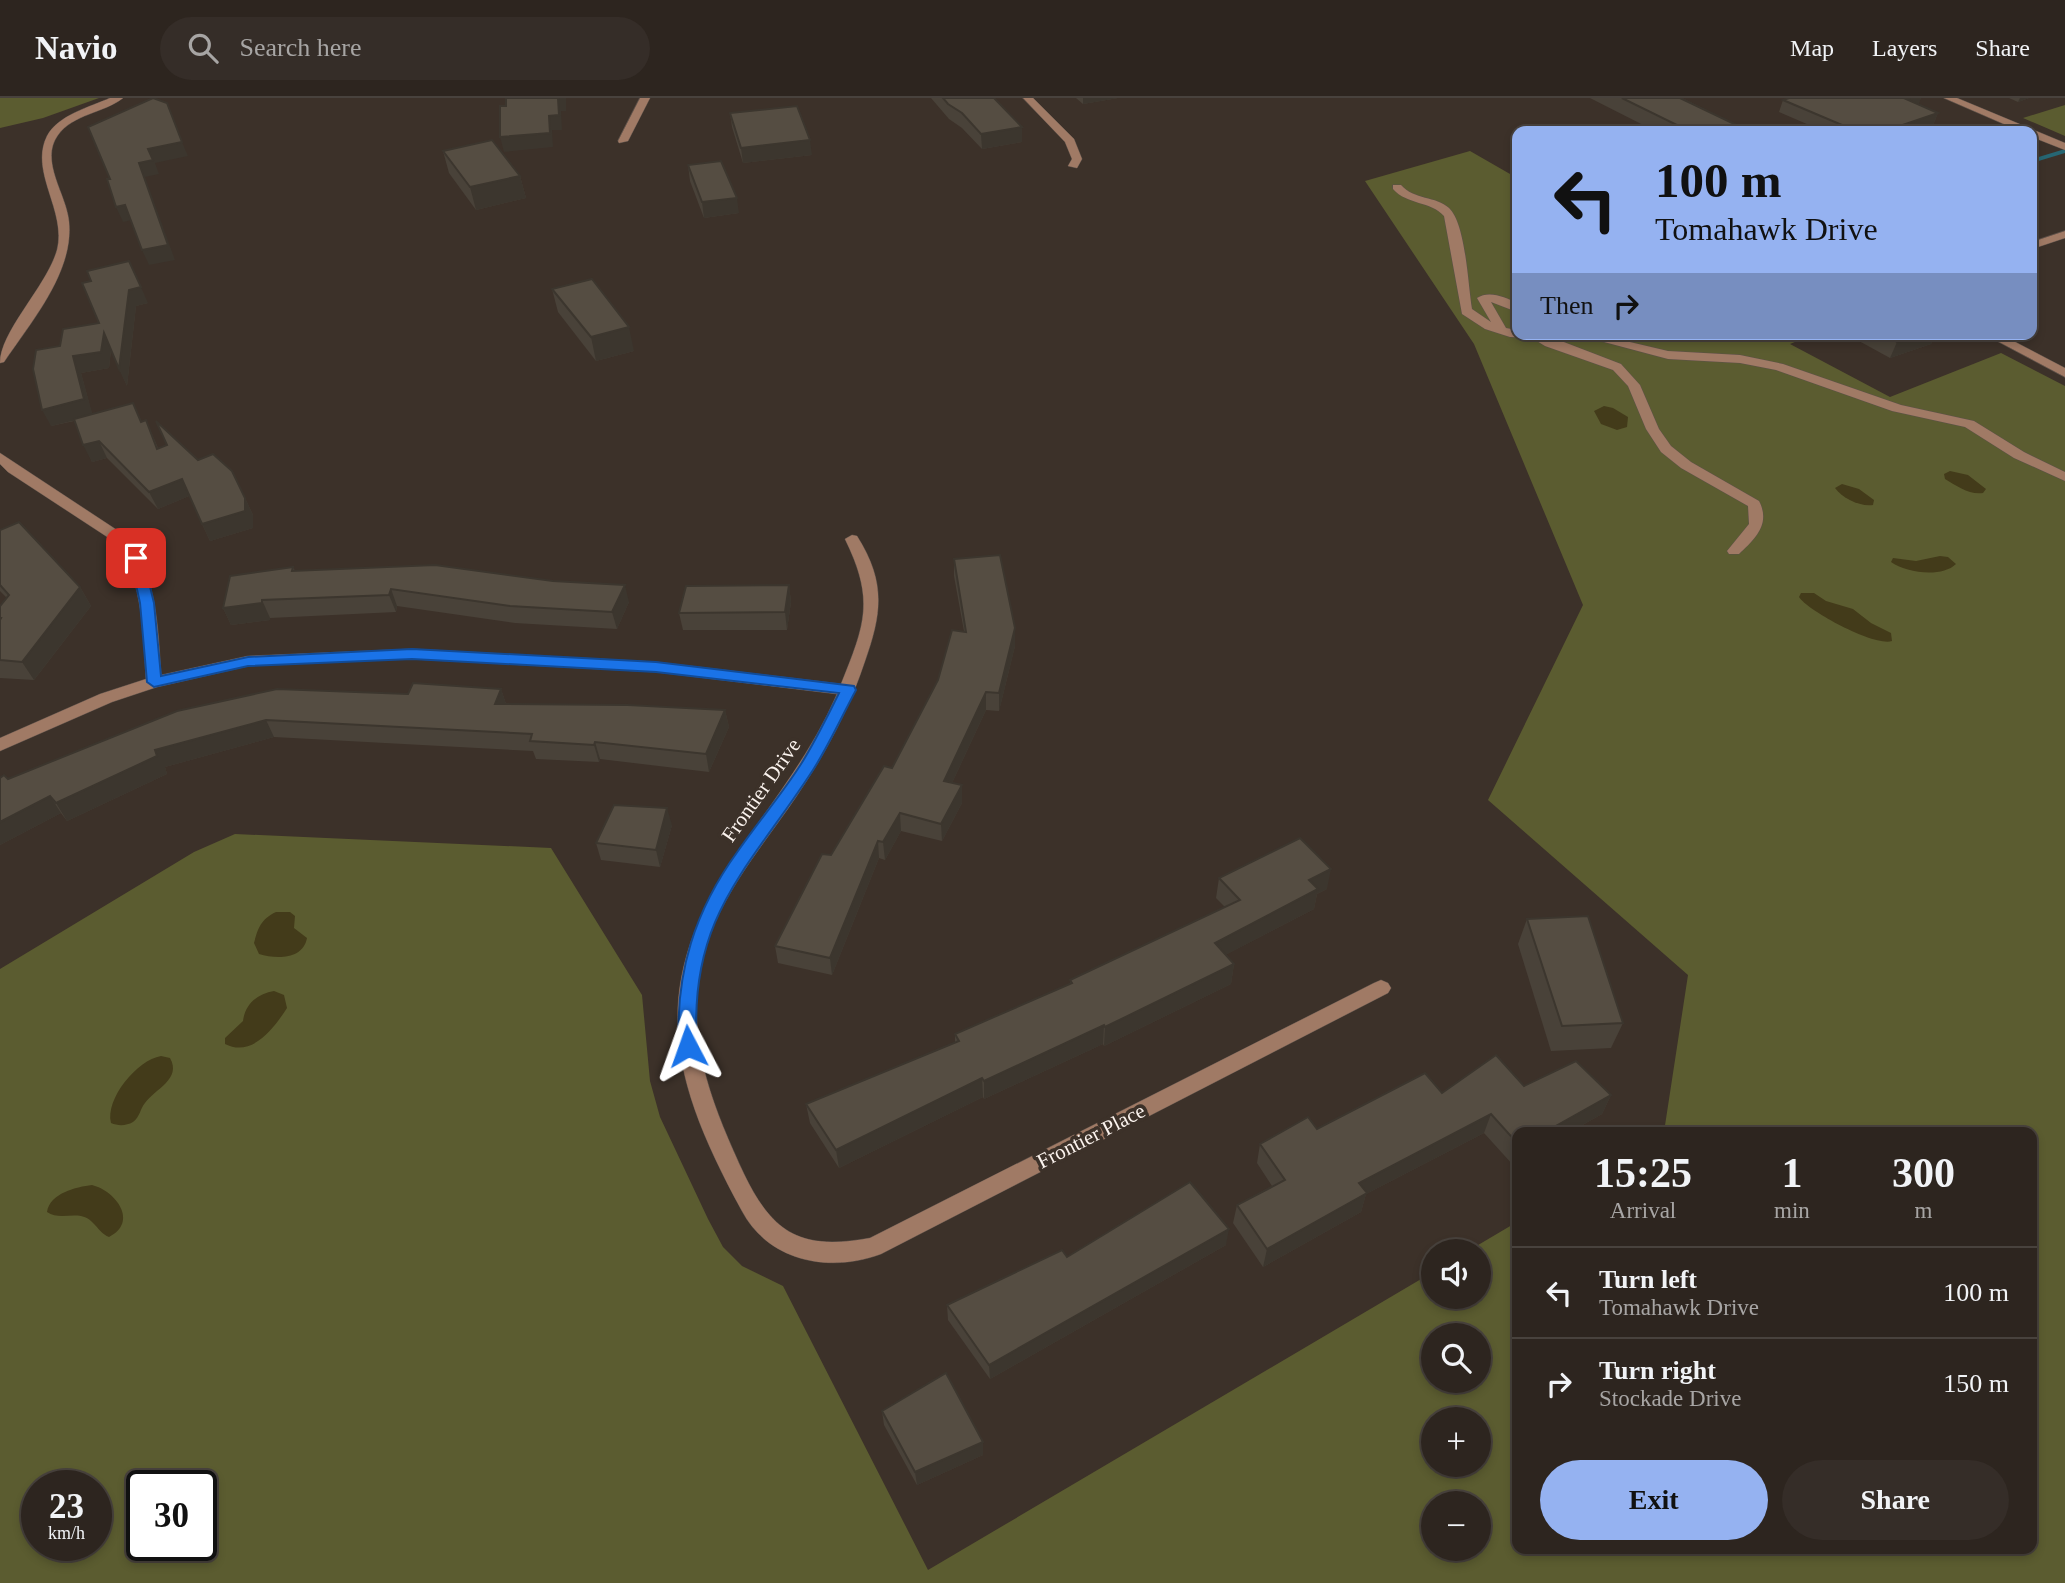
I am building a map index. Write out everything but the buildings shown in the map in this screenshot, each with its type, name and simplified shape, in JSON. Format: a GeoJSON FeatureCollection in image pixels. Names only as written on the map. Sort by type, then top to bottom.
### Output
{"type":"FeatureCollection","features":[{"type":"Feature","properties":{"kind":"street"},"geometry":{"type":"LineString","coordinates":[[0,359],[46,288],[63,249],[64,221],[45,154],[53,134],[68,120],[118,98]]}},
{"type":"Feature","properties":{"kind":"street"},"geometry":{"type":"LineString","coordinates":[[623,141],[645,98]]}},
{"type":"Feature","properties":{"kind":"street"},"geometry":{"type":"LineString","coordinates":[[1028,98],[1070,141],[1077,159],[1073,166]]}},
{"type":"Feature","properties":{"kind":"street"},"geometry":{"type":"LineString","coordinates":[[1949,98],[2016,126]]}},
{"type":"Feature","properties":{"kind":"street"},"geometry":{"type":"LineString","coordinates":[[2037,135],[2065,147]]}},
{"type":"Feature","properties":{"kind":"street"},"geometry":{"type":"LineString","coordinates":[[1397,187],[1409,197],[1443,209],[1450,215],[1459,256],[1466,311],[1481,322],[1512,333]]}},
{"type":"Feature","properties":{"kind":"street"},"geometry":{"type":"LineString","coordinates":[[2037,244],[2065,234]]}},
{"type":"Feature","properties":{"kind":"street"},"geometry":{"type":"LineString","coordinates":[[1501,329],[1483,298],[1500,299],[1512,305]]}},
{"type":"Feature","properties":{"kind":"street"},"geometry":{"type":"LineString","coordinates":[[1543,340],[1605,361],[1627,374],[1639,390],[1650,424],[1667,450],[1754,504],[1758,523],[1734,551]]}},
{"type":"Feature","properties":{"kind":"street"},"geometry":{"type":"LineString","coordinates":[[1605,340],[1668,355],[1740,359],[1779,367],[1897,408],[1969,424],[2019,455],[2065,477]]}},
{"type":"Feature","properties":{"kind":"street"},"geometry":{"type":"LineString","coordinates":[[2002,340],[2065,373]]}},
{"type":"Feature","properties":{"kind":"street"},"geometry":{"type":"LineString","coordinates":[[0,457],[13,470],[124,541],[136,558],[147,603],[154,682]]}},
{"type":"Feature","properties":{"kind":"street","name":"Frontier Drive"},"geometry":{"type":"LineString","coordinates":[[794,1247],[772,1235],[751,1212],[709,1119],[694,1078],[685,1010],[701,933],[718,894],[741,857],[808,766],[848,690],[867,635],[873,596],[866,569],[852,539]]}},
{"type":"Feature","properties":{"kind":"street"},"geometry":{"type":"LineString","coordinates":[[0,745],[93,704],[154,682],[248,662],[412,654],[656,667],[848,690]]}},
{"type":"Feature","properties":{"kind":"street","name":"Frontier Place"},"geometry":{"type":"LineString","coordinates":[[794,1247],[826,1255],[859,1250],[888,1240],[1381,988]]}},
{"type":"Feature","properties":{"kind":"green space"},"geometry":{"type":"Polygon","coordinates":[[[0,98],[99,98],[43,118],[0,128],[0,98]]]}},
{"type":"Feature","properties":{"kind":"green space"},"geometry":{"type":"Polygon","coordinates":[[[2065,105],[2065,136],[2023,118],[2065,105]]]}},
{"type":"Feature","properties":{"kind":"green space"},"geometry":{"type":"Polygon","coordinates":[[[1470,151],[1512,175],[1512,340],[1800,340],[1790,344],[1890,397],[2001,353],[2065,386],[2065,1583],[0,1583],[0,969],[194,852],[235,834],[551,848],[642,995],[650,1081],[660,1117],[708,1219],[723,1247],[742,1266],[783,1286],[928,1570],[1421,1279],[1421,1309],[1491,1309],[1491,1239],[1488,1239],[1512,1225],[1512,1554],[2037,1554],[2037,1127],[1665,1127],[1688,975],[1488,800],[1583,605],[1474,344],[1365,181],[1470,151]]]}},
{"type":"Feature","properties":{"kind":"sand"},"geometry":{"type":"Polygon","coordinates":[[[1604,406],[1628,417],[1627,427],[1617,430],[1601,424],[1594,411],[1604,406]]]}},
{"type":"Feature","properties":{"kind":"sand"},"geometry":{"type":"Polygon","coordinates":[[[1950,471],[1968,475],[1986,489],[1983,493],[1973,493],[1963,489],[1945,479],[1944,474],[1950,471]]]}},
{"type":"Feature","properties":{"kind":"sand"},"geometry":{"type":"Polygon","coordinates":[[[1842,484],[1859,489],[1874,500],[1873,505],[1857,503],[1838,492],[1835,488],[1842,484]]]}},
{"type":"Feature","properties":{"kind":"sand"},"geometry":{"type":"Polygon","coordinates":[[[1948,557],[1956,564],[1942,571],[1924,572],[1906,569],[1891,562],[1893,558],[1916,561],[1948,557]]]}},
{"type":"Feature","properties":{"kind":"sand"},"geometry":{"type":"Polygon","coordinates":[[[1801,593],[1814,593],[1826,601],[1853,609],[1871,623],[1891,633],[1892,641],[1872,639],[1842,627],[1805,603],[1799,597],[1801,593]]]}},
{"type":"Feature","properties":{"kind":"sand"},"geometry":{"type":"Polygon","coordinates":[[[276,912],[290,912],[295,916],[294,928],[307,938],[295,954],[273,957],[259,954],[254,943],[261,925],[276,912]]]}},
{"type":"Feature","properties":{"kind":"sand"},"geometry":{"type":"Polygon","coordinates":[[[274,991],[284,995],[287,1008],[269,1032],[244,1047],[225,1044],[225,1038],[243,1021],[246,1010],[253,1001],[274,991]]]}},
{"type":"Feature","properties":{"kind":"sand"},"geometry":{"type":"Polygon","coordinates":[[[161,1056],[170,1058],[173,1065],[170,1078],[149,1098],[133,1122],[122,1125],[111,1123],[113,1103],[125,1082],[142,1065],[161,1056]]]}},
{"type":"Feature","properties":{"kind":"sand"},"geometry":{"type":"Polygon","coordinates":[[[92,1185],[109,1194],[121,1208],[122,1223],[118,1231],[109,1237],[86,1218],[47,1212],[49,1205],[58,1196],[72,1189],[92,1185]]]}},
{"type":"Feature","properties":{"kind":"waterway"},"geometry":{"type":"LineString","coordinates":[[2037,159],[2064,151]]}},
{"type":"Feature","properties":{"kind":"route"},"geometry":{"type":"LineString","coordinates":[[136,558],[143,576],[147,603],[154,682],[205,669],[248,662],[412,654],[656,667],[848,690],[808,766],[741,857],[718,894],[701,933],[692,969],[685,1010],[688,1046]]}}]}
